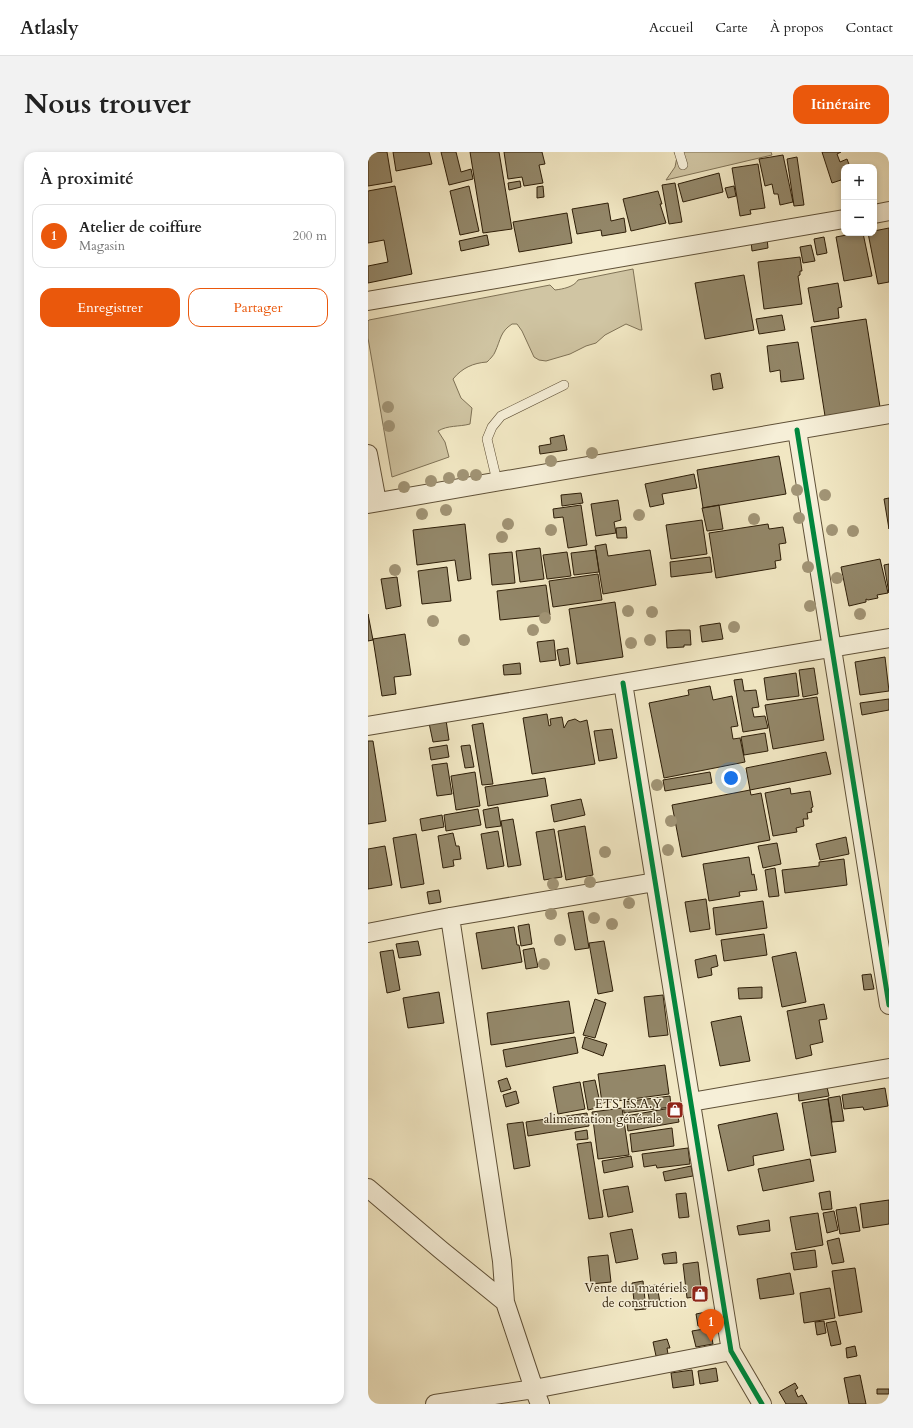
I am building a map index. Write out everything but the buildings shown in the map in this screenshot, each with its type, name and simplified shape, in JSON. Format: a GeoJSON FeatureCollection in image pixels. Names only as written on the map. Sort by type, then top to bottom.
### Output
{"type":"FeatureCollection","features":[{"type":"Feature","properties":{"kind":"street"},"geometry":{"type":"LineString","coordinates":[[877,213],[889,211]]}},
{"type":"Feature","properties":{"kind":"street"},"geometry":{"type":"LineString","coordinates":[[368,301],[841,220]]}},
{"type":"Feature","properties":{"kind":"street"},"geometry":{"type":"LineString","coordinates":[[368,454],[372,503],[889,414]]}},
{"type":"Feature","properties":{"kind":"street"},"geometry":{"type":"LineString","coordinates":[[797,430],[889,1005]]}},
{"type":"Feature","properties":{"kind":"street"},"geometry":{"type":"LineString","coordinates":[[368,726],[889,638]]}},
{"type":"Feature","properties":{"kind":"street"},"geometry":{"type":"LineString","coordinates":[[623,683],[731,1352],[762,1404]]}},
{"type":"Feature","properties":{"kind":"street"},"geometry":{"type":"LineString","coordinates":[[368,933],[450,917],[655,882]]}},
{"type":"Feature","properties":{"kind":"street"},"geometry":{"type":"LineString","coordinates":[[450,917],[502,1260],[505,1302],[537,1397]]}},
{"type":"Feature","properties":{"kind":"street"},"geometry":{"type":"LineString","coordinates":[[690,1102],[889,1068]]}},
{"type":"Feature","properties":{"kind":"street"},"geometry":{"type":"LineString","coordinates":[[368,1188],[505,1302]]}},
{"type":"Feature","properties":{"kind":"street"},"geometry":{"type":"LineString","coordinates":[[435,1404],[537,1397],[731,1352]]}},
{"type":"Feature","properties":{"kind":"lane"},"geometry":{"type":"LineString","coordinates":[[679,152],[683,165]]}},
{"type":"Feature","properties":{"kind":"lane"},"geometry":{"type":"LineString","coordinates":[[497,481],[487,439],[492,427],[501,416],[564,385]]}},
{"type":"Feature","properties":{"kind":"shaded area"},"geometry":{"type":"Polygon","coordinates":[[[674,152],[771,152],[772,155],[666,180],[675,167],[677,157],[674,152]]]}},
{"type":"Feature","properties":{"kind":"shaded area"},"geometry":{"type":"Polygon","coordinates":[[[633,269],[642,330],[626,324],[605,335],[596,343],[570,354],[546,361],[539,360],[534,357],[522,331],[517,324],[512,324],[501,336],[492,357],[487,362],[468,367],[453,379],[461,398],[472,408],[470,424],[446,428],[438,431],[445,442],[449,457],[392,477],[368,338],[369,320],[550,285],[555,290],[561,289],[571,286],[578,280],[633,269]]]}},
{"type":"Feature","properties":{"kind":"cycle path"},"geometry":{"type":"LineString","coordinates":[[797,430],[889,1005]]}},
{"type":"Feature","properties":{"kind":"cycle path"},"geometry":{"type":"LineString","coordinates":[[623,683],[731,1351],[762,1404]]}},
{"type":"Feature","properties":{"kind":"place","name":"ETS I.S.A.Y alimentation générale"},"geometry":{"type":"Point","coordinates":[675,1110]}},
{"type":"Feature","properties":{"kind":"place","name":"Vente du matériels de construction"},"geometry":{"type":"Point","coordinates":[700,1294]}},
{"type":"Feature","properties":{"kind":"place","name":"Atelier de coiffure"},"geometry":{"type":"Point","coordinates":[711,1342]}}]}
